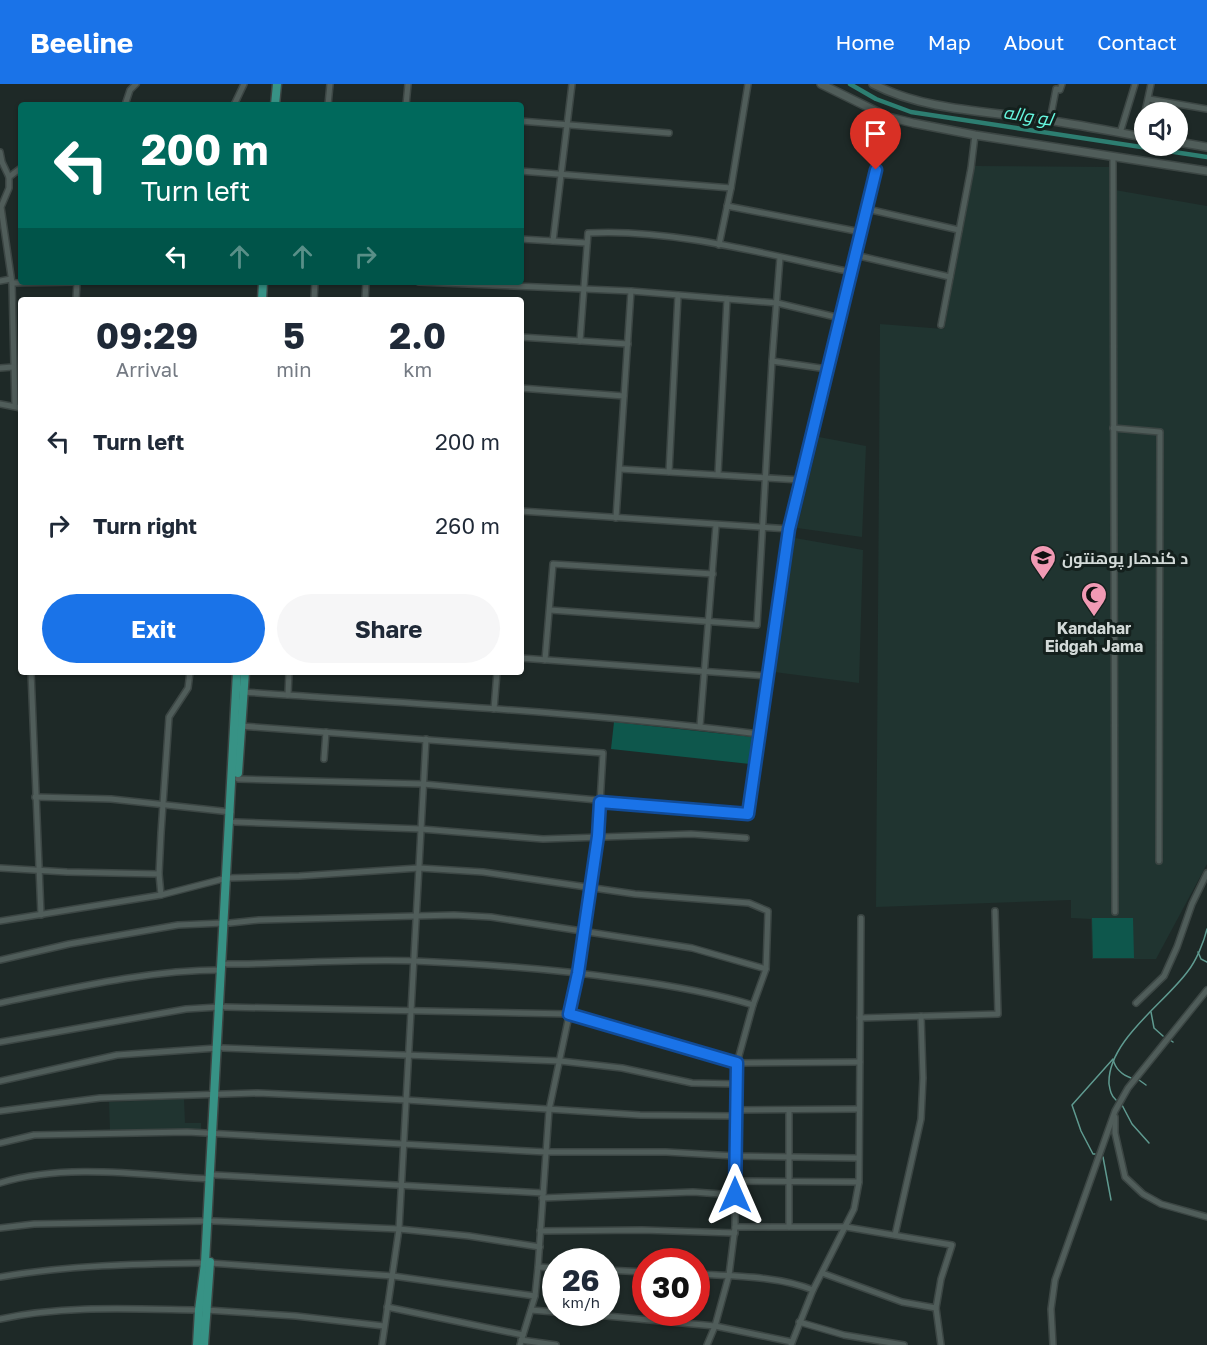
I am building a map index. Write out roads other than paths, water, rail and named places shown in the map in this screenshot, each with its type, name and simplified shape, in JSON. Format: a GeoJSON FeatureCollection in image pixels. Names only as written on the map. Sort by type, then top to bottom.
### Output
{"type":"FeatureCollection","features":[{"type":"Feature","properties":{"kind":"main road"},"geometry":{"type":"LineString","coordinates":[[278,102],[279,84]]}},
{"type":"Feature","properties":{"kind":"main road"},"geometry":{"type":"LineString","coordinates":[[197,1345],[208,1263],[224,967],[238,779],[241,726],[237,675]]}},
{"type":"Feature","properties":{"kind":"main road"},"geometry":{"type":"LineString","coordinates":[[230,878],[231,812],[239,703],[244,692],[245,675]]}},
{"type":"Feature","properties":{"kind":"main road"},"geometry":{"type":"LineString","coordinates":[[202,1310],[204,1345]]}},
{"type":"Feature","properties":{"kind":"street"},"geometry":{"type":"LineString","coordinates":[[126,102],[130,90],[136,84]]}},
{"type":"Feature","properties":{"kind":"street"},"geometry":{"type":"LineString","coordinates":[[235,102],[244,84]]}},
{"type":"Feature","properties":{"kind":"street"},"geometry":{"type":"LineString","coordinates":[[328,102],[330,84]]}},
{"type":"Feature","properties":{"kind":"street"},"geometry":{"type":"LineString","coordinates":[[406,102],[408,84]]}},
{"type":"Feature","properties":{"kind":"street"},"geometry":{"type":"LineString","coordinates":[[553,241],[572,84]]}},
{"type":"Feature","properties":{"kind":"street"},"geometry":{"type":"LineString","coordinates":[[719,245],[748,84]]}},
{"type":"Feature","properties":{"kind":"street"},"geometry":{"type":"LineString","coordinates":[[821,84],[888,117],[913,123],[975,135],[1207,171]]}},
{"type":"Feature","properties":{"kind":"street"},"geometry":{"type":"LineString","coordinates":[[873,84],[904,98],[927,103],[1050,120],[1134,136]]}},
{"type":"Feature","properties":{"kind":"street"},"geometry":{"type":"LineString","coordinates":[[1050,120],[1056,89],[1060,90],[1062,84]]}},
{"type":"Feature","properties":{"kind":"street"},"geometry":{"type":"LineString","coordinates":[[1119,133],[1135,84]]}},
{"type":"Feature","properties":{"kind":"street"},"geometry":{"type":"LineString","coordinates":[[1148,102],[1151,84]]}},
{"type":"Feature","properties":{"kind":"street"},"geometry":{"type":"LineString","coordinates":[[1149,99],[1207,108]]}},
{"type":"Feature","properties":{"kind":"street"},"geometry":{"type":"LineString","coordinates":[[238,779],[423,784],[748,814],[766,676],[789,529],[888,117]]}},
{"type":"Feature","properties":{"kind":"street"},"geometry":{"type":"LineString","coordinates":[[524,122],[669,133]]}},
{"type":"Feature","properties":{"kind":"street"},"geometry":{"type":"LineString","coordinates":[[941,325],[975,135]]}},
{"type":"Feature","properties":{"kind":"street"},"geometry":{"type":"LineString","coordinates":[[1188,144],[1207,147]]}},
{"type":"Feature","properties":{"kind":"street"},"geometry":{"type":"LineString","coordinates":[[0,152],[9,177],[9,188],[0,207],[12,281],[13,367],[18,407],[0,404]]}},
{"type":"Feature","properties":{"kind":"street"},"geometry":{"type":"LineString","coordinates":[[1113,156],[1115,912]]}},
{"type":"Feature","properties":{"kind":"street"},"geometry":{"type":"LineString","coordinates":[[9,177],[18,170]]}},
{"type":"Feature","properties":{"kind":"street"},"geometry":{"type":"LineString","coordinates":[[524,171],[730,188]]}},
{"type":"Feature","properties":{"kind":"street"},"geometry":{"type":"LineString","coordinates":[[727,206],[861,232]]}},
{"type":"Feature","properties":{"kind":"street"},"geometry":{"type":"LineString","coordinates":[[867,209],[959,230]]}},
{"type":"Feature","properties":{"kind":"street"},"geometry":{"type":"LineString","coordinates":[[580,341],[588,233],[648,234],[719,245],[851,272]]}},
{"type":"Feature","properties":{"kind":"street"},"geometry":{"type":"LineString","coordinates":[[524,239],[587,243]]}},
{"type":"Feature","properties":{"kind":"street"},"geometry":{"type":"LineString","coordinates":[[855,255],[950,277]]}},
{"type":"Feature","properties":{"kind":"street"},"geometry":{"type":"LineString","coordinates":[[550,610],[757,626],[780,257]]}},
{"type":"Feature","properties":{"kind":"street"},"geometry":{"type":"LineString","coordinates":[[0,281],[18,281]]}},
{"type":"Feature","properties":{"kind":"street"},"geometry":{"type":"LineString","coordinates":[[489,285],[632,291],[777,303],[840,318]]}},
{"type":"Feature","properties":{"kind":"street"},"geometry":{"type":"LineString","coordinates":[[616,518],[632,291]]}},
{"type":"Feature","properties":{"kind":"street"},"geometry":{"type":"LineString","coordinates":[[669,472],[678,295]]}},
{"type":"Feature","properties":{"kind":"street"},"geometry":{"type":"LineString","coordinates":[[718,474],[727,299]]}},
{"type":"Feature","properties":{"kind":"street"},"geometry":{"type":"LineString","coordinates":[[524,337],[628,344]]}},
{"type":"Feature","properties":{"kind":"street"},"geometry":{"type":"LineString","coordinates":[[772,361],[827,369]]}},
{"type":"Feature","properties":{"kind":"street"},"geometry":{"type":"LineString","coordinates":[[0,368],[13,367]]}},
{"type":"Feature","properties":{"kind":"street"},"geometry":{"type":"LineString","coordinates":[[524,388],[624,396]]}},
{"type":"Feature","properties":{"kind":"street"},"geometry":{"type":"LineString","coordinates":[[1113,428],[1160,432],[1159,861]]}},
{"type":"Feature","properties":{"kind":"street"},"geometry":{"type":"LineString","coordinates":[[620,469],[801,480]]}},
{"type":"Feature","properties":{"kind":"street"},"geometry":{"type":"LineString","coordinates":[[524,511],[789,529]]}},
{"type":"Feature","properties":{"kind":"street"},"geometry":{"type":"LineString","coordinates":[[700,726],[716,525]]}},
{"type":"Feature","properties":{"kind":"street"},"geometry":{"type":"LineString","coordinates":[[546,660],[553,564],[713,574]]}},
{"type":"Feature","properties":{"kind":"street"},"geometry":{"type":"LineString","coordinates":[[524,658],[766,676]]}},
{"type":"Feature","properties":{"kind":"street"},"geometry":{"type":"LineString","coordinates":[[31,675],[41,915]]}},
{"type":"Feature","properties":{"kind":"street"},"geometry":{"type":"LineString","coordinates":[[161,895],[159,874],[162,804],[169,717],[188,688],[190,675]]}},
{"type":"Feature","properties":{"kind":"street"},"geometry":{"type":"LineString","coordinates":[[288,695],[289,675]]}},
{"type":"Feature","properties":{"kind":"street"},"geometry":{"type":"LineString","coordinates":[[494,709],[497,675]]}},
{"type":"Feature","properties":{"kind":"street"},"geometry":{"type":"LineString","coordinates":[[244,692],[494,709],[700,726],[759,734]]}},
{"type":"Feature","properties":{"kind":"street"},"geometry":{"type":"LineString","coordinates":[[241,726],[603,753],[598,836],[578,973],[549,1110],[535,1296],[521,1340]]}},
{"type":"Feature","properties":{"kind":"street"},"geometry":{"type":"LineString","coordinates":[[324,759],[326,732]]}},
{"type":"Feature","properties":{"kind":"street"},"geometry":{"type":"LineString","coordinates":[[391,1345],[382,1344],[399,1229],[426,739]]}},
{"type":"Feature","properties":{"kind":"street"},"geometry":{"type":"LineString","coordinates":[[35,797],[111,799],[231,812]]}},
{"type":"Feature","properties":{"kind":"street"},"geometry":{"type":"LineString","coordinates":[[235,822],[421,829],[543,838],[691,834],[746,838]]}},
{"type":"Feature","properties":{"kind":"street"},"geometry":{"type":"LineString","coordinates":[[0,868],[159,874]]}},
{"type":"Feature","properties":{"kind":"street"},"geometry":{"type":"LineString","coordinates":[[0,921],[161,895],[230,878],[418,868],[483,872],[635,894],[749,903],[768,910],[766,969],[753,1005],[737,1063],[735,1230],[729,1275],[715,1326],[706,1345]]}},
{"type":"Feature","properties":{"kind":"street"},"geometry":{"type":"LineString","coordinates":[[1136,1003],[1164,976],[1192,904],[1207,873]]}},
{"type":"Feature","properties":{"kind":"street"},"geometry":{"type":"LineString","coordinates":[[860,1018],[998,1014],[995,911]]}},
{"type":"Feature","properties":{"kind":"street"},"geometry":{"type":"LineString","coordinates":[[0,960],[69,944],[178,925],[259,920],[454,915],[491,917],[693,948],[766,969]]}},
{"type":"Feature","properties":{"kind":"street"},"geometry":{"type":"LineString","coordinates":[[620,1317],[715,1326],[792,1344],[813,1290],[854,1209],[858,1182],[861,918]]}},
{"type":"Feature","properties":{"kind":"street"},"geometry":{"type":"LineString","coordinates":[[0,1003],[138,977],[224,967],[413,961],[578,973],[692,989],[722,995],[753,1005]]}},
{"type":"Feature","properties":{"kind":"street"},"geometry":{"type":"LineString","coordinates":[[1053,1345],[1051,1309],[1055,1280],[1115,1111],[1128,1088],[1207,990]]}},
{"type":"Feature","properties":{"kind":"street"},"geometry":{"type":"LineString","coordinates":[[0,1042],[186,1009],[222,1007],[410,1010],[569,1014],[737,1063],[860,1062]]}},
{"type":"Feature","properties":{"kind":"street"},"geometry":{"type":"LineString","coordinates":[[895,1235],[921,1119],[921,1016]]}},
{"type":"Feature","properties":{"kind":"street"},"geometry":{"type":"LineString","coordinates":[[0,1081],[117,1055],[220,1048],[560,1061],[622,1068],[692,1083],[736,1084]]}},
{"type":"Feature","properties":{"kind":"street"},"geometry":{"type":"LineString","coordinates":[[0,1111],[100,1098],[258,1093],[677,1116],[859,1109]]}},
{"type":"Feature","properties":{"kind":"street"},"geometry":{"type":"LineString","coordinates":[[789,1110],[789,1227]]}},
{"type":"Feature","properties":{"kind":"street"},"geometry":{"type":"LineString","coordinates":[[1115,1111],[1115,1133],[1125,1177],[1143,1194],[1161,1204],[1207,1217]]}},
{"type":"Feature","properties":{"kind":"street"},"geometry":{"type":"LineString","coordinates":[[0,1143],[34,1135],[215,1133],[546,1152],[666,1152],[735,1156],[858,1158]]}},
{"type":"Feature","properties":{"kind":"street"},"geometry":{"type":"LineString","coordinates":[[0,1183],[13,1178],[80,1171],[400,1186],[543,1196],[693,1192],[735,1195]]}},
{"type":"Feature","properties":{"kind":"street"},"geometry":{"type":"LineString","coordinates":[[735,1181],[858,1182]]}},
{"type":"Feature","properties":{"kind":"street"},"geometry":{"type":"LineString","coordinates":[[0,1228],[34,1224],[210,1221],[399,1229],[469,1236],[540,1247]]}},
{"type":"Feature","properties":{"kind":"street"},"geometry":{"type":"LineString","coordinates":[[540,1231],[846,1227],[952,1245],[941,1279],[936,1308],[940,1345]]}},
{"type":"Feature","properties":{"kind":"street"},"geometry":{"type":"LineString","coordinates":[[0,1277],[35,1271],[118,1264],[208,1263],[393,1276],[535,1296]]}},
{"type":"Feature","properties":{"kind":"street"},"geometry":{"type":"LineString","coordinates":[[538,1267],[542,1267]]}},
{"type":"Feature","properties":{"kind":"street"},"geometry":{"type":"LineString","coordinates":[[822,1273],[902,1302],[936,1308]]}},
{"type":"Feature","properties":{"kind":"street"},"geometry":{"type":"LineString","coordinates":[[710,1274],[799,1284],[813,1290]]}},
{"type":"Feature","properties":{"kind":"street"},"geometry":{"type":"LineString","coordinates":[[387,1307],[521,1340],[556,1345]]}},
{"type":"Feature","properties":{"kind":"street"},"geometry":{"type":"LineString","coordinates":[[0,1319],[37,1312],[77,1309],[202,1310],[296,1316],[384,1326]]}},
{"type":"Feature","properties":{"kind":"street"},"geometry":{"type":"LineString","coordinates":[[531,1310],[542,1311]]}},
{"type":"Feature","properties":{"kind":"street"},"geometry":{"type":"LineString","coordinates":[[799,1322],[844,1335],[904,1345]]}},
{"type":"Feature","properties":{"kind":"waterway","name":"لو واله"},"geometry":{"type":"LineString","coordinates":[[850,84],[876,99],[911,112],[1207,157]]}},
{"type":"Feature","properties":{"kind":"waterway"},"geometry":{"type":"LineString","coordinates":[[1116,1100],[1109,1084],[1111,1068],[1117,1053],[1139,1023],[1188,971],[1204,940],[1207,929]]}},
{"type":"Feature","properties":{"kind":"waterway"},"geometry":{"type":"LineString","coordinates":[[1198,952],[1201,959],[1207,962]]}},
{"type":"Feature","properties":{"kind":"waterway"},"geometry":{"type":"LineString","coordinates":[[1151,1012],[1154,1028],[1163,1036]]}},
{"type":"Feature","properties":{"kind":"waterway"},"geometry":{"type":"LineString","coordinates":[[1095,1154],[1081,1131],[1072,1105],[1113,1059],[1119,1071],[1131,1078]]}},
{"type":"Feature","properties":{"kind":"waterway"},"geometry":{"type":"LineString","coordinates":[[1139,1080],[1146,1085]]}},
{"type":"Feature","properties":{"kind":"waterway"},"geometry":{"type":"LineString","coordinates":[[1122,1105],[1132,1124],[1149,1143]]}},
{"type":"Feature","properties":{"kind":"waterway"},"geometry":{"type":"LineString","coordinates":[[1103,1157],[1111,1200]]}},
{"type":"Feature","properties":{"kind":"place","name":"د کندهار پوهنتون"},"geometry":{"type":"Point","coordinates":[1043,581]}},
{"type":"Feature","properties":{"kind":"place","name":"Kandahar Eidgah Jama"},"geometry":{"type":"Point","coordinates":[1094,618]}}]}
